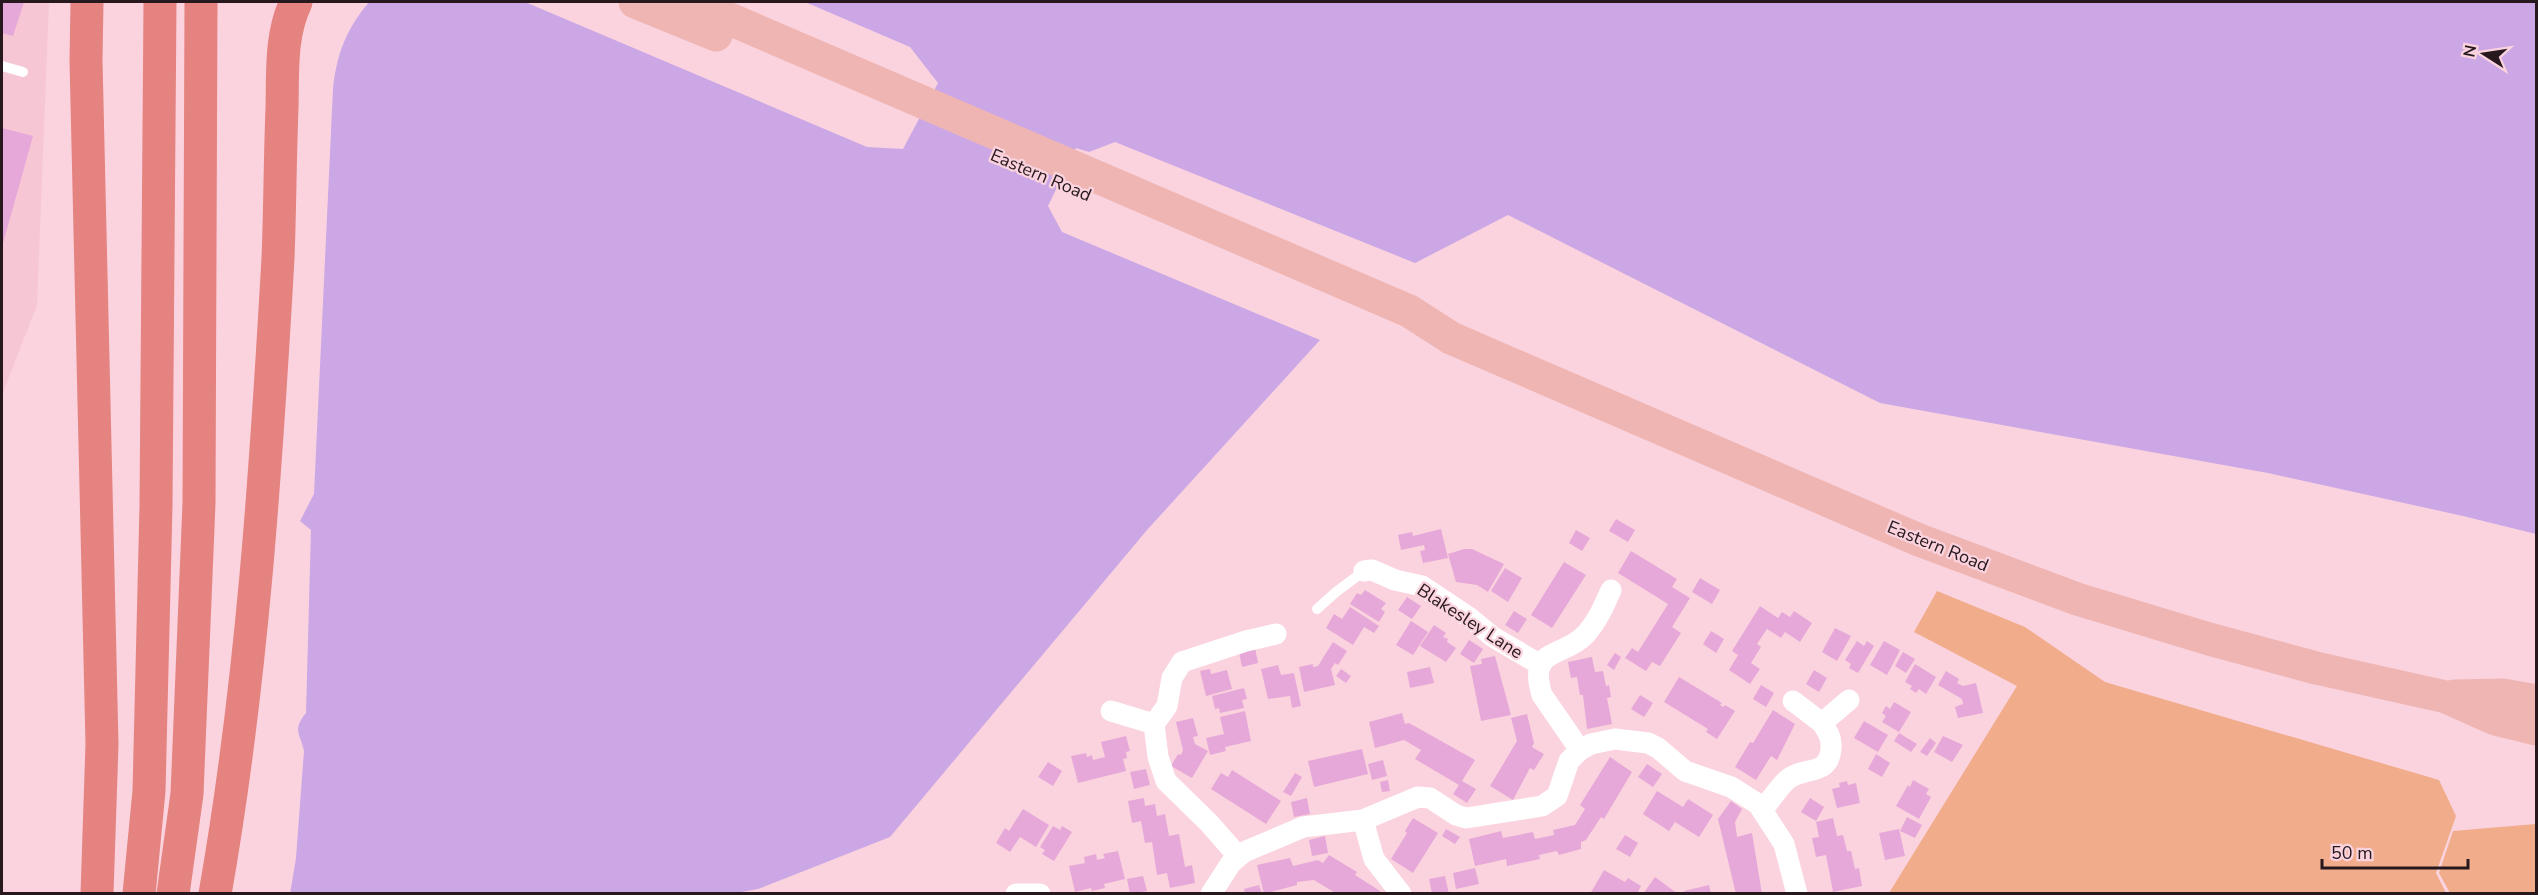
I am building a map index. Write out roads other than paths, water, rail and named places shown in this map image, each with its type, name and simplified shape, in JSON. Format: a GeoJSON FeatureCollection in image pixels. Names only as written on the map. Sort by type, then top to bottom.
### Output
{"type":"FeatureCollection","features":[{"type":"Feature","properties":{"kind":"highway"},"geometry":{"type":"LineString","coordinates":[[87,2],[86,72],[102,744],[97,894]]}},
{"type":"Feature","properties":{"kind":"highway"},"geometry":{"type":"LineString","coordinates":[[139,894],[149,791],[155,518],[160,2]]}},
{"type":"Feature","properties":{"kind":"highway"},"geometry":{"type":"LineString","coordinates":[[173,894],[187,794],[198,503],[201,2]]}},
{"type":"Feature","properties":{"kind":"highway"},"geometry":{"type":"LineString","coordinates":[[215,894],[227,829],[256,581],[278,257],[284,52],[290,14],[296,2]]}},
{"type":"Feature","properties":{"kind":"main road","name":"Eastern Road"},"geometry":{"type":"LineString","coordinates":[[635,2],[814,66],[1125,200],[1402,330],[1451,338],[1920,540],[2077,599],[2316,668],[2446,696],[2495,719],[2536,729]]}},
{"type":"Feature","properties":{"kind":"main road","name":"Eastern Road"},"geometry":{"type":"LineString","coordinates":[[690,2],[814,66]]}},
{"type":"Feature","properties":{"kind":"main road","name":"Eastern Road"},"geometry":{"type":"LineString","coordinates":[[2446,696],[2503,695],[2536,701]]}},
{"type":"Feature","properties":{"kind":"street","name":"Blakesley Lane"},"geometry":{"type":"LineString","coordinates":[[1364,571],[1372,570],[1422,586],[1470,618],[1492,637],[1541,665]]}},
{"type":"Feature","properties":{"kind":"street","name":"Blakesley Lane"},"geometry":{"type":"LineString","coordinates":[[1580,750],[1542,695],[1539,686],[1541,665],[1545,657],[1571,645],[1584,635],[1602,611],[1611,590]]}},
{"type":"Feature","properties":{"kind":"street"},"geometry":{"type":"LineString","coordinates":[[1238,856],[1166,781],[1158,757],[1154,724],[1167,706],[1175,669],[1182,662],[1246,641],[1276,634]]}},
{"type":"Feature","properties":{"kind":"street"},"geometry":{"type":"LineString","coordinates":[[1822,723],[1849,700]]}},
{"type":"Feature","properties":{"kind":"street"},"geometry":{"type":"LineString","coordinates":[[1763,809],[1787,780],[1817,770],[1827,762],[1830,756],[1832,738],[1822,723],[1793,701]]}},
{"type":"Feature","properties":{"kind":"street"},"geometry":{"type":"LineString","coordinates":[[1111,711],[1154,724]]}},
{"type":"Feature","properties":{"kind":"street"},"geometry":{"type":"LineString","coordinates":[[1211,894],[1238,856],[1276,837],[1303,827],[1363,820],[1419,797],[1430,798],[1456,815],[1466,818],[1542,806],[1557,796],[1569,761],[1580,750],[1591,744],[1615,739],[1648,743],[1658,748],[1685,771],[1731,787],[1763,809],[1766,818],[1784,844],[1797,894]]}},
{"type":"Feature","properties":{"kind":"street"},"geometry":{"type":"LineString","coordinates":[[1363,820],[1374,859],[1401,894]]}},
{"type":"Feature","properties":{"kind":"street"},"geometry":{"type":"LineString","coordinates":[[1016,894],[1040,894]]}},
{"type":"Feature","properties":{"kind":"lane"},"geometry":{"type":"LineString","coordinates":[[2,66],[23,72]]}},
{"type":"Feature","properties":{"kind":"lane"},"geometry":{"type":"LineString","coordinates":[[1317,609],[1336,591],[1364,571]]}}]}
